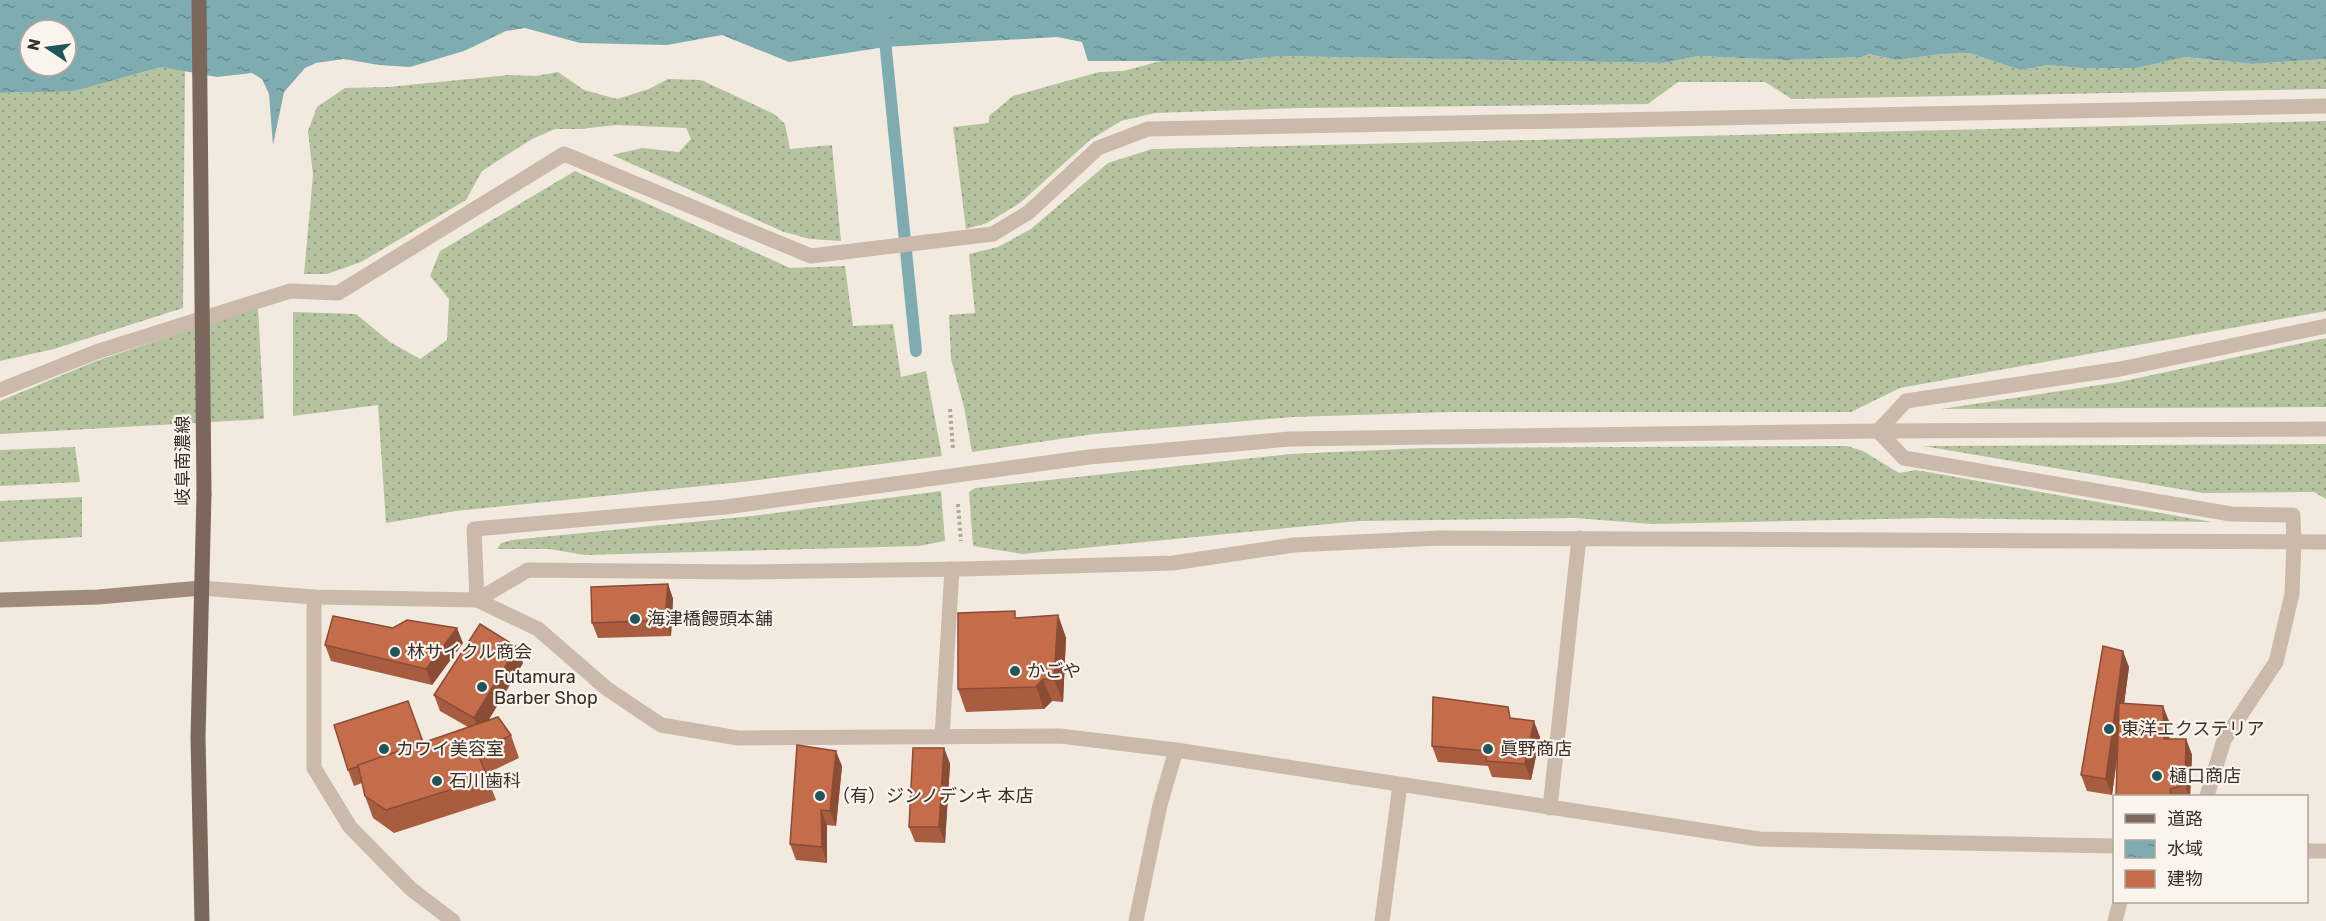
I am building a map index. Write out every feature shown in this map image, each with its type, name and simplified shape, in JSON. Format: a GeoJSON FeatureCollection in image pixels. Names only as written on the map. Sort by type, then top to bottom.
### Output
{"type":"FeatureCollection","features":[{"type":"Feature","properties":{"kind":"main road","name":"岐阜南濃線"},"geometry":{"type":"LineString","coordinates":[[199,0],[204,494],[198,738],[202,921]]}},
{"type":"Feature","properties":{"kind":"street"},"geometry":{"type":"LineString","coordinates":[[0,390],[96,352],[290,291],[338,293],[564,154],[811,256],[993,234],[1029,212],[1098,148],[1148,129],[2326,106]]}},
{"type":"Feature","properties":{"kind":"street"},"geometry":{"type":"LineString","coordinates":[[1878,431],[1906,400],[2120,369],[2326,326]]}},
{"type":"Feature","properties":{"kind":"street"},"geometry":{"type":"LineString","coordinates":[[477,600],[474,529],[726,507],[1089,457],[1290,439],[1878,431],[2326,429]]}},
{"type":"Feature","properties":{"kind":"street"},"geometry":{"type":"LineString","coordinates":[[1878,431],[1904,458],[2231,514],[2293,514],[2292,594],[2276,662],[2224,740],[2207,795]]}},
{"type":"Feature","properties":{"kind":"street"},"geometry":{"type":"LineString","coordinates":[[477,600],[528,570],[745,572],[1173,563],[1294,545],[1440,538],[2326,542]]}},
{"type":"Feature","properties":{"kind":"street"},"geometry":{"type":"LineString","coordinates":[[1550,808],[1579,538]]}},
{"type":"Feature","properties":{"kind":"street"},"geometry":{"type":"LineString","coordinates":[[942,737],[952,569]]}},
{"type":"Feature","properties":{"kind":"street"},"geometry":{"type":"LineString","coordinates":[[0,600],[98,597],[201,588],[314,597],[477,600],[538,630],[606,688],[661,725],[738,738],[1059,736],[1176,750],[1759,839],[2113,846]]}},
{"type":"Feature","properties":{"kind":"street"},"geometry":{"type":"LineString","coordinates":[[314,597],[314,768],[350,826],[411,889],[453,921]]}},
{"type":"Feature","properties":{"kind":"street"},"geometry":{"type":"LineString","coordinates":[[1136,921],[1160,805],[1176,750]]}},
{"type":"Feature","properties":{"kind":"street"},"geometry":{"type":"LineString","coordinates":[[1382,921],[1400,785]]}},
{"type":"Feature","properties":{"kind":"street"},"geometry":{"type":"LineString","coordinates":[[2308,851],[2326,851]]}},
{"type":"Feature","properties":{"kind":"street"},"geometry":{"type":"LineString","coordinates":[[2115,921],[2120,903]]}},
{"type":"Feature","properties":{"kind":"green space"},"geometry":{"type":"Polygon","coordinates":[[[1969,53],[2022,70],[2047,65],[2081,68],[2136,68],[2184,57],[2252,64],[2326,59],[2326,89],[1792,99],[1765,82],[1678,82],[1648,104],[1300,108],[1155,113],[1121,121],[1090,140],[1020,203],[987,223],[966,229],[953,127],[989,123],[989,116],[1013,96],[1099,72],[1123,71],[1161,61],[1231,61],[1279,56],[1664,63],[1698,56],[1786,60],[1862,57],[1869,54],[1896,60],[1969,53]]]}},
{"type":"Feature","properties":{"kind":"green space"},"geometry":{"type":"Polygon","coordinates":[[[162,67],[185,69],[183,308],[54,349],[0,361],[0,93],[82,86],[162,67]]]}},
{"type":"Feature","properties":{"kind":"green space"},"geometry":{"type":"Polygon","coordinates":[[[558,72],[584,90],[617,99],[649,89],[668,79],[701,80],[774,114],[785,124],[790,149],[832,145],[841,241],[810,239],[784,232],[612,155],[642,148],[679,152],[691,139],[686,128],[616,125],[555,129],[532,139],[482,171],[466,200],[361,262],[327,274],[304,274],[313,175],[308,131],[317,107],[345,88],[388,87],[509,75],[536,76],[558,72]]]}},
{"type":"Feature","properties":{"kind":"green space"},"geometry":{"type":"Polygon","coordinates":[[[2326,121],[2326,311],[1900,388],[1851,412],[1450,412],[1294,417],[1094,434],[972,452],[964,407],[951,359],[949,315],[975,313],[969,254],[998,247],[1031,229],[1108,163],[1152,149],[2326,121]]]}},
{"type":"Feature","properties":{"kind":"green space"},"geometry":{"type":"Polygon","coordinates":[[[575,171],[790,268],[845,266],[853,326],[893,324],[901,377],[926,371],[942,456],[751,481],[456,511],[386,523],[378,405],[293,416],[293,312],[356,314],[390,342],[420,359],[447,340],[449,299],[430,276],[440,251],[575,171]]]}},
{"type":"Feature","properties":{"kind":"green space"},"geometry":{"type":"Polygon","coordinates":[[[258,307],[264,419],[0,434],[0,401],[96,361],[258,307]]]}},
{"type":"Feature","properties":{"kind":"green space"},"geometry":{"type":"Polygon","coordinates":[[[2326,338],[2326,407],[1941,409],[2119,382],[2326,338]]]}},
{"type":"Feature","properties":{"kind":"green space"},"geometry":{"type":"Polygon","coordinates":[[[2326,444],[2326,499],[2314,492],[2203,493],[1923,446],[2326,444]]]}},
{"type":"Feature","properties":{"kind":"green space"},"geometry":{"type":"Polygon","coordinates":[[[1847,446],[1863,451],[1899,473],[1916,470],[2212,522],[1933,518],[1652,524],[1575,518],[1359,521],[1022,554],[973,546],[969,492],[975,488],[1290,454],[1424,448],[1847,446]]]}},
{"type":"Feature","properties":{"kind":"green space"},"geometry":{"type":"Polygon","coordinates":[[[75,447],[80,482],[0,486],[0,450],[75,447]]]}},
{"type":"Feature","properties":{"kind":"green space"},"geometry":{"type":"Polygon","coordinates":[[[941,491],[945,541],[919,546],[585,555],[549,549],[497,549],[501,543],[512,540],[752,516],[941,491]]]}},
{"type":"Feature","properties":{"kind":"green space"},"geometry":{"type":"Polygon","coordinates":[[[82,497],[82,537],[0,542],[0,501],[82,497]]]}},
{"type":"Feature","properties":{"kind":"water"},"geometry":{"type":"Polygon","coordinates":[[[0,0],[2326,0],[2326,59],[2252,64],[2185,57],[2136,68],[2081,68],[2047,65],[2021,70],[1969,53],[1896,60],[1869,54],[1862,57],[1786,60],[1698,56],[1664,63],[1279,56],[1231,61],[1088,61],[1082,42],[1057,37],[885,47],[789,62],[722,35],[667,45],[580,43],[525,28],[506,31],[464,51],[410,67],[344,59],[316,63],[305,68],[284,92],[273,145],[269,94],[262,79],[252,73],[217,77],[162,67],[73,91],[0,93],[0,0]]]}},
{"type":"Feature","properties":{"kind":"building"},"geometry":{"type":"Polygon","coordinates":[[[668,584],[665,620],[592,623],[591,587],[668,584]]]}},
{"type":"Feature","properties":{"kind":"building","name":"かごや"},"geometry":{"type":"Polygon","coordinates":[[[1015,611],[1015,618],[1058,615],[1054,680],[1043,679],[1036,687],[958,689],[958,613],[1015,611]]]}},
{"type":"Feature","properties":{"kind":"building"},"geometry":{"type":"Polygon","coordinates":[[[333,616],[393,628],[407,620],[457,628],[426,669],[325,645],[333,616]]]}},
{"type":"Feature","properties":{"kind":"building","name":"Futamura Barber Shop"},"geometry":{"type":"Polygon","coordinates":[[[480,624],[517,647],[474,718],[434,695],[480,624]]]}},
{"type":"Feature","properties":{"kind":"building"},"geometry":{"type":"Polygon","coordinates":[[[2103,646],[2123,651],[2106,779],[2081,775],[2103,646]]]}},
{"type":"Feature","properties":{"kind":"building","name":"眞野商店"},"geometry":{"type":"Polygon","coordinates":[[[1433,697],[1508,707],[1510,718],[1534,721],[1525,764],[1486,761],[1487,751],[1432,746],[1433,697]]]}},
{"type":"Feature","properties":{"kind":"building","name":"カワイ美容室"},"geometry":{"type":"Polygon","coordinates":[[[408,701],[423,742],[348,770],[334,725],[408,701]]]}},
{"type":"Feature","properties":{"kind":"building","name":"樋口商店"},"geometry":{"type":"Polygon","coordinates":[[[2119,703],[2163,706],[2164,739],[2186,739],[2185,785],[2170,789],[2171,795],[2116,795],[2119,703]]]}},
{"type":"Feature","properties":{"kind":"building"},"geometry":{"type":"Polygon","coordinates":[[[498,717],[511,735],[477,752],[488,778],[386,810],[365,796],[358,765],[498,717]]]}},
{"type":"Feature","properties":{"kind":"building","name":"（有）ジンノデンキ 本店"},"geometry":{"type":"Polygon","coordinates":[[[797,745],[836,751],[830,811],[821,810],[822,847],[790,844],[797,745]]]}},
{"type":"Feature","properties":{"kind":"building"},"geometry":{"type":"Polygon","coordinates":[[[913,748],[944,748],[939,827],[909,827],[913,748]]]}},
{"type":"Feature","properties":{"kind":"waterway"},"geometry":{"type":"LineString","coordinates":[[881,0],[916,351]]}},
{"type":"Feature","properties":{"kind":"place","name":"海津橋饅頭本舗"},"geometry":{"type":"Point","coordinates":[635,619]}},
{"type":"Feature","properties":{"kind":"place","name":"林サイクル商会"},"geometry":{"type":"Point","coordinates":[395,652]}},
{"type":"Feature","properties":{"kind":"place","name":"かごや"},"geometry":{"type":"Point","coordinates":[1015,671]}},
{"type":"Feature","properties":{"kind":"place","name":"Futamura Barber Shop"},"geometry":{"type":"Point","coordinates":[482,687]}},
{"type":"Feature","properties":{"kind":"place","name":"東洋エクステリア"},"geometry":{"type":"Point","coordinates":[2109,729]}},
{"type":"Feature","properties":{"kind":"place","name":"カワイ美容室"},"geometry":{"type":"Point","coordinates":[384,749]}},
{"type":"Feature","properties":{"kind":"place","name":"眞野商店"},"geometry":{"type":"Point","coordinates":[1488,749]}},
{"type":"Feature","properties":{"kind":"place","name":"樋口商店"},"geometry":{"type":"Point","coordinates":[2157,776]}},
{"type":"Feature","properties":{"kind":"place","name":"石川歯科"},"geometry":{"type":"Point","coordinates":[437,781]}},
{"type":"Feature","properties":{"kind":"place","name":"（有）ジンノデンキ 本店"},"geometry":{"type":"Point","coordinates":[820,796]}}]}
